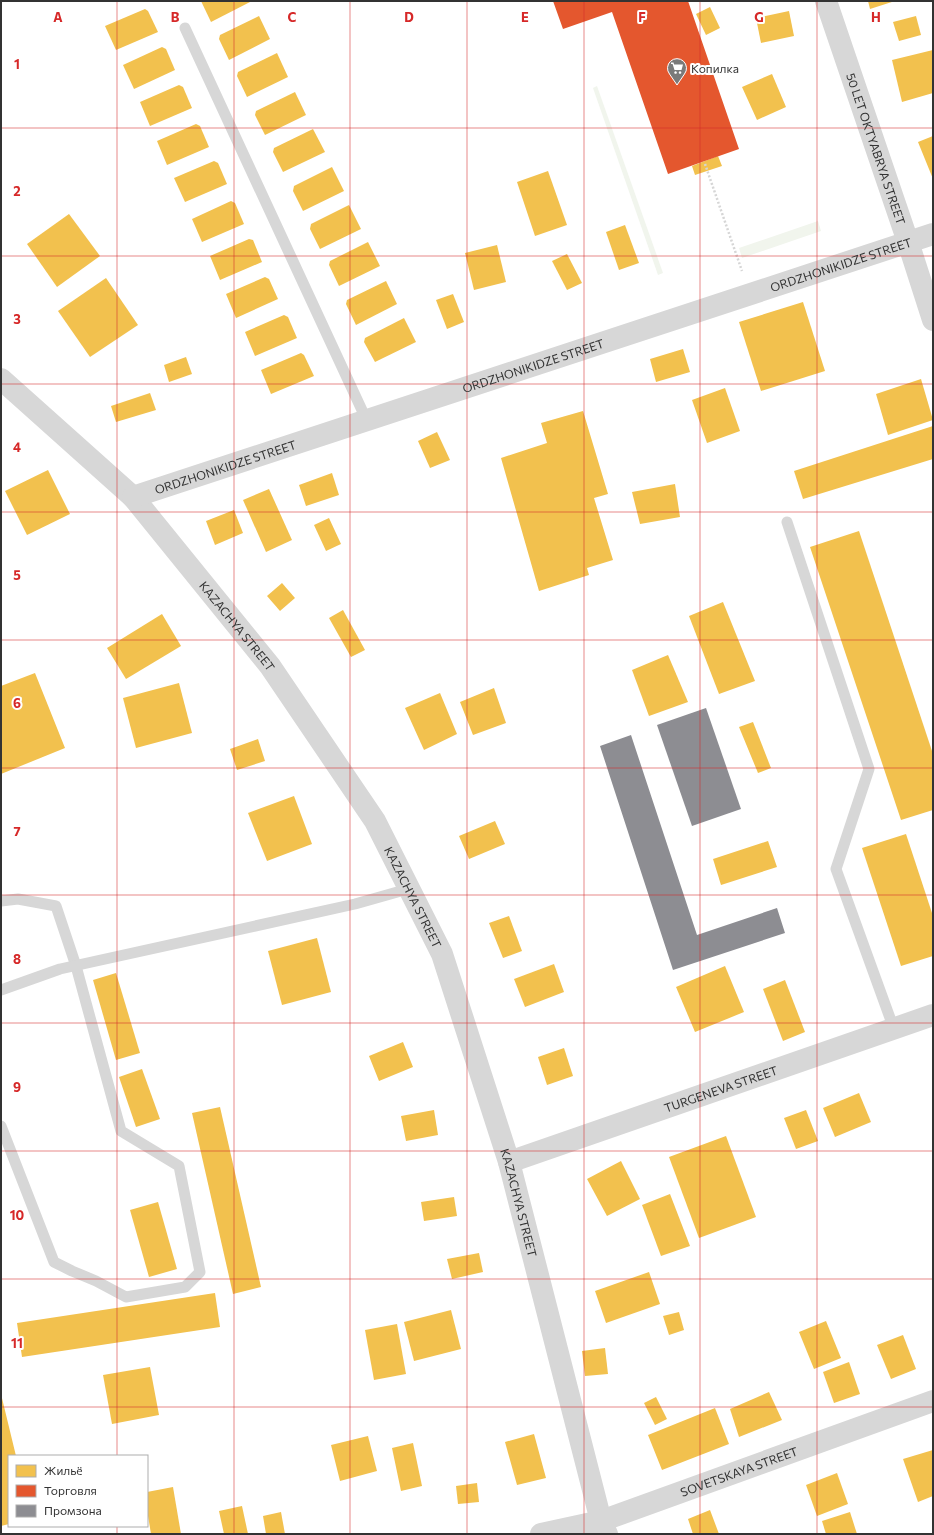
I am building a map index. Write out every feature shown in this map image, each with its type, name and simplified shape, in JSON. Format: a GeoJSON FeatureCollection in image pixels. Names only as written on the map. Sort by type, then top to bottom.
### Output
{"type":"FeatureCollection","features":[{"type":"Feature","properties":{"kind":"street","name":"50 LET OKTYABRYA STREET"},"geometry":{"type":"LineString","coordinates":[[826,1],[933,320]]}},
{"type":"Feature","properties":{"kind":"street","name":"ORDZHONIKIDZE STREET"},"geometry":{"type":"LineString","coordinates":[[133,497],[933,234]]}},
{"type":"Feature","properties":{"kind":"street","name":"KAZACHYA STREET"},"geometry":{"type":"LineString","coordinates":[[1,379],[133,497],[270,666],[375,821],[442,954],[509,1162],[604,1527]]}},
{"type":"Feature","properties":{"kind":"street","name":"TURGENEVA STREET"},"geometry":{"type":"LineString","coordinates":[[509,1162],[894,1030],[933,1015]]}},
{"type":"Feature","properties":{"kind":"street","name":"SOVETSKAYA STREET"},"geometry":{"type":"LineString","coordinates":[[542,1534],[604,1527],[933,1401]]}},
{"type":"Feature","properties":{"kind":"lane"},"geometry":{"type":"LineString","coordinates":[[185,28],[367,421]]}},
{"type":"Feature","properties":{"kind":"lane"},"geometry":{"type":"LineString","coordinates":[[787,522],[869,769],[836,869],[894,1030]]}},
{"type":"Feature","properties":{"kind":"lane"},"geometry":{"type":"LineString","coordinates":[[1,990],[60,969],[355,904],[408,889]]}},
{"type":"Feature","properties":{"kind":"lane"},"geometry":{"type":"LineString","coordinates":[[1,901],[18,899],[56,906],[76,966],[121,1131],[179,1166],[200,1272],[185,1287],[126,1297],[96,1281],[54,1262],[1,1126]]}},
{"type":"Feature","properties":{"kind":"path"},"geometry":{"type":"LineString","coordinates":[[705,164],[751,294]]}},
{"type":"Feature","properties":{"kind":"shaded area"},"geometry":{"type":"Polygon","coordinates":[[[597,86],[663,273],[658,275],[593,88],[597,86]]]}},
{"type":"Feature","properties":{"kind":"shaded area"},"geometry":{"type":"Polygon","coordinates":[[[818,221],[821,231],[742,258],[739,248],[818,221]]]}},
{"type":"Feature","properties":{"kind":"building: Жильё"},"geometry":{"type":"Polygon","coordinates":[[[201,1],[252,1],[211,22],[201,1]]]}},
{"type":"Feature","properties":{"kind":"building: Жильё"},"geometry":{"type":"Polygon","coordinates":[[[868,1],[895,1],[870,9],[868,1]]]}},
{"type":"Feature","properties":{"kind":"building: Жильё"},"geometry":{"type":"Polygon","coordinates":[[[710,7],[720,28],[706,35],[696,14],[710,7]]]}},
{"type":"Feature","properties":{"kind":"building: Жильё"},"geometry":{"type":"Polygon","coordinates":[[[145,9],[148,11],[158,32],[116,50],[105,26],[145,9]]]}},
{"type":"Feature","properties":{"kind":"building: Жильё"},"geometry":{"type":"Polygon","coordinates":[[[789,11],[794,36],[761,43],[756,18],[789,11]]]}},
{"type":"Feature","properties":{"kind":"building: Жильё"},"geometry":{"type":"Polygon","coordinates":[[[259,16],[270,39],[229,60],[219,39],[220,35],[259,16]]]}},
{"type":"Feature","properties":{"kind":"building: Жильё"},"geometry":{"type":"Polygon","coordinates":[[[916,16],[921,35],[899,41],[893,22],[916,16]]]}},
{"type":"Feature","properties":{"kind":"building: Жильё"},"geometry":{"type":"Polygon","coordinates":[[[162,47],[166,49],[175,70],[134,89],[123,65],[162,47]]]}},
{"type":"Feature","properties":{"kind":"building: Жильё"},"geometry":{"type":"Polygon","coordinates":[[[933,50],[933,93],[902,102],[892,60],[933,50]]]}},
{"type":"Feature","properties":{"kind":"building: Жильё"},"geometry":{"type":"Polygon","coordinates":[[[277,53],[288,77],[247,97],[237,76],[238,72],[277,53]]]}},
{"type":"Feature","properties":{"kind":"building: Жильё"},"geometry":{"type":"Polygon","coordinates":[[[772,74],[786,107],[757,120],[742,87],[772,74]]]}},
{"type":"Feature","properties":{"kind":"building: Жильё"},"geometry":{"type":"Polygon","coordinates":[[[179,85],[183,87],[192,108],[150,126],[140,102],[179,85]]]}},
{"type":"Feature","properties":{"kind":"building: Жильё"},"geometry":{"type":"Polygon","coordinates":[[[295,92],[306,115],[265,135],[255,115],[256,111],[295,92]]]}},
{"type":"Feature","properties":{"kind":"building: Жильё"},"geometry":{"type":"Polygon","coordinates":[[[196,124],[200,126],[209,147],[167,165],[157,141],[196,124]]]}},
{"type":"Feature","properties":{"kind":"building: Жильё"},"geometry":{"type":"Polygon","coordinates":[[[313,129],[325,152],[283,172],[273,152],[274,148],[313,129]]]}},
{"type":"Feature","properties":{"kind":"building: Жильё"},"geometry":{"type":"Polygon","coordinates":[[[933,136],[933,179],[918,142],[933,136]]]}},
{"type":"Feature","properties":{"kind":"building: Жильё"},"geometry":{"type":"Polygon","coordinates":[[[718,156],[722,166],[695,175],[692,166],[718,156]]]}},
{"type":"Feature","properties":{"kind":"building: Жильё"},"geometry":{"type":"Polygon","coordinates":[[[214,161],[218,163],[227,184],[185,202],[174,178],[214,161]]]}},
{"type":"Feature","properties":{"kind":"building: Жильё"},"geometry":{"type":"Polygon","coordinates":[[[332,167],[344,191],[303,211],[293,191],[294,186],[332,167]]]}},
{"type":"Feature","properties":{"kind":"building: Жильё"},"geometry":{"type":"Polygon","coordinates":[[[548,171],[567,225],[535,236],[517,182],[548,171]]]}},
{"type":"Feature","properties":{"kind":"building: Жильё"},"geometry":{"type":"Polygon","coordinates":[[[231,201],[235,203],[244,224],[202,242],[192,219],[231,201]]]}},
{"type":"Feature","properties":{"kind":"building: Жильё"},"geometry":{"type":"Polygon","coordinates":[[[349,205],[361,229],[320,249],[310,229],[311,224],[349,205]]]}},
{"type":"Feature","properties":{"kind":"building: Жильё"},"geometry":{"type":"Polygon","coordinates":[[[69,214],[100,256],[57,287],[27,244],[69,214]]]}},
{"type":"Feature","properties":{"kind":"building: Жильё"},"geometry":{"type":"Polygon","coordinates":[[[625,225],[639,263],[619,270],[606,232],[625,225]]]}},
{"type":"Feature","properties":{"kind":"building: Жильё"},"geometry":{"type":"Polygon","coordinates":[[[249,239],[253,240],[262,262],[220,280],[210,256],[249,239]]]}},
{"type":"Feature","properties":{"kind":"building: Жильё"},"geometry":{"type":"Polygon","coordinates":[[[368,242],[380,266],[339,286],[329,265],[330,261],[368,242]]]}},
{"type":"Feature","properties":{"kind":"building: Жильё"},"geometry":{"type":"Polygon","coordinates":[[[497,245],[506,282],[474,290],[465,253],[497,245]]]}},
{"type":"Feature","properties":{"kind":"building: Жильё"},"geometry":{"type":"Polygon","coordinates":[[[567,254],[582,283],[567,290],[552,261],[567,254]]]}},
{"type":"Feature","properties":{"kind":"building: Жильё"},"geometry":{"type":"Polygon","coordinates":[[[265,277],[269,279],[278,299],[236,318],[226,294],[265,277]]]}},
{"type":"Feature","properties":{"kind":"building: Жильё"},"geometry":{"type":"Polygon","coordinates":[[[106,278],[138,325],[90,357],[58,311],[106,278]]]}},
{"type":"Feature","properties":{"kind":"building: Жильё"},"geometry":{"type":"Polygon","coordinates":[[[386,281],[397,304],[356,325],[346,304],[347,300],[386,281]]]}},
{"type":"Feature","properties":{"kind":"building: Жильё"},"geometry":{"type":"Polygon","coordinates":[[[453,294],[464,322],[447,329],[436,300],[453,294]]]}},
{"type":"Feature","properties":{"kind":"building: Жильё"},"geometry":{"type":"Polygon","coordinates":[[[803,302],[825,371],[761,391],[739,322],[803,302]]]}},
{"type":"Feature","properties":{"kind":"building: Жильё"},"geometry":{"type":"Polygon","coordinates":[[[284,315],[288,317],[297,338],[255,356],[245,332],[284,315]]]}},
{"type":"Feature","properties":{"kind":"building: Жильё"},"geometry":{"type":"Polygon","coordinates":[[[404,318],[416,342],[375,362],[364,342],[365,338],[404,318]]]}},
{"type":"Feature","properties":{"kind":"building: Жильё"},"geometry":{"type":"Polygon","coordinates":[[[683,349],[690,372],[656,382],[650,359],[683,349]]]}},
{"type":"Feature","properties":{"kind":"building: Жильё"},"geometry":{"type":"Polygon","coordinates":[[[301,353],[304,355],[314,376],[271,394],[261,370],[301,353]]]}},
{"type":"Feature","properties":{"kind":"building: Жильё"},"geometry":{"type":"Polygon","coordinates":[[[186,357],[192,374],[169,382],[164,365],[186,357]]]}},
{"type":"Feature","properties":{"kind":"building: Жильё"},"geometry":{"type":"Polygon","coordinates":[[[921,379],[933,420],[888,435],[876,394],[921,379]]]}},
{"type":"Feature","properties":{"kind":"building: Жильё"},"geometry":{"type":"Polygon","coordinates":[[[725,388],[740,431],[707,443],[692,400],[725,388]]]}},
{"type":"Feature","properties":{"kind":"building: Жильё"},"geometry":{"type":"Polygon","coordinates":[[[150,393],[156,410],[116,422],[111,406],[150,393]]]}},
{"type":"Feature","properties":{"kind":"building: Жильё"},"geometry":{"type":"Polygon","coordinates":[[[583,411],[608,494],[594,498],[613,560],[587,568],[589,575],[539,591],[501,458],[547,443],[541,423],[583,411]]]}},
{"type":"Feature","properties":{"kind":"building: Жильё"},"geometry":{"type":"Polygon","coordinates":[[[933,426],[933,459],[803,499],[794,471],[933,426]]]}},
{"type":"Feature","properties":{"kind":"building: Жильё"},"geometry":{"type":"Polygon","coordinates":[[[437,432],[450,460],[430,468],[418,441],[437,432]]]}},
{"type":"Feature","properties":{"kind":"building: Жильё"},"geometry":{"type":"Polygon","coordinates":[[[48,470],[70,514],[27,535],[5,491],[48,470]]]}},
{"type":"Feature","properties":{"kind":"building: Жильё"},"geometry":{"type":"Polygon","coordinates":[[[332,473],[339,495],[306,506],[299,485],[332,473]]]}},
{"type":"Feature","properties":{"kind":"building: Жильё"},"geometry":{"type":"Polygon","coordinates":[[[675,484],[680,517],[640,524],[632,492],[675,484]]]}},
{"type":"Feature","properties":{"kind":"building: Жильё"},"geometry":{"type":"Polygon","coordinates":[[[269,489],[292,540],[266,552],[243,500],[269,489]]]}},
{"type":"Feature","properties":{"kind":"building: Жильё"},"geometry":{"type":"Polygon","coordinates":[[[234,510],[243,533],[215,545],[206,521],[234,510]]]}},
{"type":"Feature","properties":{"kind":"building: Жильё"},"geometry":{"type":"Polygon","coordinates":[[[329,518],[341,544],[326,551],[314,525],[329,518]]]}},
{"type":"Feature","properties":{"kind":"building: Жильё"},"geometry":{"type":"Polygon","coordinates":[[[859,531],[933,754],[933,810],[901,820],[810,547],[859,531]]]}},
{"type":"Feature","properties":{"kind":"building: Жильё"},"geometry":{"type":"Polygon","coordinates":[[[282,583],[295,598],[280,611],[267,596],[282,583]]]}},
{"type":"Feature","properties":{"kind":"building: Жильё"},"geometry":{"type":"Polygon","coordinates":[[[723,602],[755,681],[719,694],[689,616],[723,602]]]}},
{"type":"Feature","properties":{"kind":"building: Жильё"},"geometry":{"type":"Polygon","coordinates":[[[343,610],[365,650],[351,657],[329,618],[343,610]]]}},
{"type":"Feature","properties":{"kind":"building: Жильё"},"geometry":{"type":"Polygon","coordinates":[[[162,614],[181,646],[126,679],[107,648],[162,614]]]}},
{"type":"Feature","properties":{"kind":"building: Жильё"},"geometry":{"type":"Polygon","coordinates":[[[668,655],[688,702],[649,716],[632,670],[668,655]]]}},
{"type":"Feature","properties":{"kind":"building: Жильё"},"geometry":{"type":"Polygon","coordinates":[[[35,673],[65,748],[1,774],[1,686],[35,673]]]}},
{"type":"Feature","properties":{"kind":"building: Жильё"},"geometry":{"type":"Polygon","coordinates":[[[179,683],[192,733],[136,748],[123,698],[179,683]]]}},
{"type":"Feature","properties":{"kind":"building: Жильё"},"geometry":{"type":"Polygon","coordinates":[[[494,688],[506,723],[473,735],[460,702],[494,688]]]}},
{"type":"Feature","properties":{"kind":"building: Жильё"},"geometry":{"type":"Polygon","coordinates":[[[440,693],[457,734],[424,750],[405,708],[440,693]]]}},
{"type":"Feature","properties":{"kind":"building: Жильё"},"geometry":{"type":"Polygon","coordinates":[[[753,722],[771,768],[758,773],[739,727],[753,722]]]}},
{"type":"Feature","properties":{"kind":"building: Жильё"},"geometry":{"type":"Polygon","coordinates":[[[258,739],[265,761],[237,770],[230,749],[258,739]]]}},
{"type":"Feature","properties":{"kind":"building: Жильё"},"geometry":{"type":"Polygon","coordinates":[[[294,796],[312,844],[267,861],[248,813],[294,796]]]}},
{"type":"Feature","properties":{"kind":"building: Жильё"},"geometry":{"type":"Polygon","coordinates":[[[495,821],[505,844],[469,859],[459,836],[495,821]]]}},
{"type":"Feature","properties":{"kind":"building: Жильё"},"geometry":{"type":"Polygon","coordinates":[[[906,834],[933,916],[933,956],[901,966],[862,848],[906,834]]]}},
{"type":"Feature","properties":{"kind":"building: Жильё"},"geometry":{"type":"Polygon","coordinates":[[[768,841],[777,867],[721,885],[713,859],[768,841]]]}},
{"type":"Feature","properties":{"kind":"building: Жильё"},"geometry":{"type":"Polygon","coordinates":[[[509,916],[522,951],[503,958],[489,923],[509,916]]]}},
{"type":"Feature","properties":{"kind":"building: Жильё"},"geometry":{"type":"Polygon","coordinates":[[[317,938],[331,992],[282,1005],[268,951],[317,938]]]}},
{"type":"Feature","properties":{"kind":"building: Жильё"},"geometry":{"type":"Polygon","coordinates":[[[554,964],[564,992],[525,1007],[514,979],[554,964]]]}},
{"type":"Feature","properties":{"kind":"building: Жильё"},"geometry":{"type":"Polygon","coordinates":[[[725,966],[744,1012],[695,1032],[676,987],[725,966]]]}},
{"type":"Feature","properties":{"kind":"building: Жильё"},"geometry":{"type":"Polygon","coordinates":[[[116,973],[140,1053],[116,1060],[93,980],[116,973]]]}},
{"type":"Feature","properties":{"kind":"building: Жильё"},"geometry":{"type":"Polygon","coordinates":[[[785,980],[805,1032],[783,1041],[763,989],[785,980]]]}},
{"type":"Feature","properties":{"kind":"building: Жильё"},"geometry":{"type":"Polygon","coordinates":[[[403,1042],[413,1067],[379,1081],[369,1056],[403,1042]]]}},
{"type":"Feature","properties":{"kind":"building: Жильё"},"geometry":{"type":"Polygon","coordinates":[[[564,1048],[573,1076],[547,1085],[538,1057],[564,1048]]]}},
{"type":"Feature","properties":{"kind":"building: Жильё"},"geometry":{"type":"Polygon","coordinates":[[[142,1069],[160,1119],[136,1127],[119,1077],[142,1069]]]}},
{"type":"Feature","properties":{"kind":"building: Жильё"},"geometry":{"type":"Polygon","coordinates":[[[859,1093],[871,1122],[835,1137],[823,1108],[859,1093]]]}},
{"type":"Feature","properties":{"kind":"building: Жильё"},"geometry":{"type":"Polygon","coordinates":[[[220,1107],[261,1287],[233,1294],[192,1113],[220,1107]]]}},
{"type":"Feature","properties":{"kind":"building: Жильё"},"geometry":{"type":"Polygon","coordinates":[[[434,1110],[438,1135],[406,1141],[401,1116],[434,1110]]]}},
{"type":"Feature","properties":{"kind":"building: Жильё"},"geometry":{"type":"Polygon","coordinates":[[[806,1110],[818,1141],[796,1149],[784,1118],[806,1110]]]}},
{"type":"Feature","properties":{"kind":"building: Жильё"},"geometry":{"type":"Polygon","coordinates":[[[726,1136],[756,1217],[699,1238],[669,1157],[726,1136]]]}},
{"type":"Feature","properties":{"kind":"building: Жильё"},"geometry":{"type":"Polygon","coordinates":[[[621,1161],[640,1199],[607,1216],[587,1179],[621,1161]]]}},
{"type":"Feature","properties":{"kind":"building: Жильё"},"geometry":{"type":"Polygon","coordinates":[[[670,1194],[690,1246],[661,1256],[642,1205],[670,1194]]]}},
{"type":"Feature","properties":{"kind":"building: Жильё"},"geometry":{"type":"Polygon","coordinates":[[[454,1197],[457,1216],[424,1221],[421,1202],[454,1197]]]}},
{"type":"Feature","properties":{"kind":"building: Жильё"},"geometry":{"type":"Polygon","coordinates":[[[158,1202],[177,1269],[149,1277],[130,1210],[158,1202]]]}},
{"type":"Feature","properties":{"kind":"building: Жильё"},"geometry":{"type":"Polygon","coordinates":[[[479,1253],[483,1272],[452,1279],[447,1259],[479,1253]]]}},
{"type":"Feature","properties":{"kind":"building: Жильё"},"geometry":{"type":"Polygon","coordinates":[[[649,1272],[660,1304],[606,1323],[595,1291],[649,1272]]]}},
{"type":"Feature","properties":{"kind":"building: Жильё"},"geometry":{"type":"Polygon","coordinates":[[[215,1293],[220,1327],[22,1357],[17,1323],[215,1293]]]}},
{"type":"Feature","properties":{"kind":"building: Жильё"},"geometry":{"type":"Polygon","coordinates":[[[451,1310],[461,1349],[414,1361],[404,1322],[451,1310]]]}},
{"type":"Feature","properties":{"kind":"building: Жильё"},"geometry":{"type":"Polygon","coordinates":[[[679,1312],[684,1330],[669,1335],[663,1316],[679,1312]]]}},
{"type":"Feature","properties":{"kind":"building: Жильё"},"geometry":{"type":"Polygon","coordinates":[[[826,1321],[841,1358],[814,1369],[799,1332],[826,1321]]]}},
{"type":"Feature","properties":{"kind":"building: Жильё"},"geometry":{"type":"Polygon","coordinates":[[[397,1324],[406,1374],[374,1380],[365,1330],[397,1324]]]}},
{"type":"Feature","properties":{"kind":"building: Жильё"},"geometry":{"type":"Polygon","coordinates":[[[903,1335],[916,1369],[891,1379],[877,1345],[903,1335]]]}},
{"type":"Feature","properties":{"kind":"building: Жильё"},"geometry":{"type":"Polygon","coordinates":[[[605,1348],[608,1374],[585,1376],[582,1351],[605,1348]]]}},
{"type":"Feature","properties":{"kind":"building: Жильё"},"geometry":{"type":"Polygon","coordinates":[[[849,1362],[860,1394],[834,1403],[823,1372],[849,1362]]]}},
{"type":"Feature","properties":{"kind":"building: Жильё"},"geometry":{"type":"Polygon","coordinates":[[[150,1367],[159,1415],[112,1424],[103,1375],[150,1367]]]}},
{"type":"Feature","properties":{"kind":"building: Жильё"},"geometry":{"type":"Polygon","coordinates":[[[769,1392],[782,1420],[739,1437],[730,1409],[769,1392]]]}},
{"type":"Feature","properties":{"kind":"building: Жильё"},"geometry":{"type":"Polygon","coordinates":[[[1,1394],[16,1455],[8,1455],[8,1524],[1,1526],[1,1394]]]}},
{"type":"Feature","properties":{"kind":"building: Жильё"},"geometry":{"type":"Polygon","coordinates":[[[656,1397],[667,1419],[655,1425],[644,1403],[656,1397]]]}},
{"type":"Feature","properties":{"kind":"building: Жильё"},"geometry":{"type":"Polygon","coordinates":[[[715,1408],[729,1444],[662,1470],[648,1435],[715,1408]]]}},
{"type":"Feature","properties":{"kind":"building: Жильё"},"geometry":{"type":"Polygon","coordinates":[[[534,1434],[546,1478],[517,1485],[505,1442],[534,1434]]]}},
{"type":"Feature","properties":{"kind":"building: Жильё"},"geometry":{"type":"Polygon","coordinates":[[[368,1436],[377,1471],[340,1481],[331,1445],[368,1436]]]}},
{"type":"Feature","properties":{"kind":"building: Жильё"},"geometry":{"type":"Polygon","coordinates":[[[413,1443],[422,1486],[401,1491],[392,1448],[413,1443]]]}},
{"type":"Feature","properties":{"kind":"building: Жильё"},"geometry":{"type":"Polygon","coordinates":[[[933,1450],[933,1496],[918,1502],[903,1459],[933,1450]]]}},
{"type":"Feature","properties":{"kind":"building: Жильё"},"geometry":{"type":"Polygon","coordinates":[[[837,1473],[848,1504],[817,1516],[806,1485],[837,1473]]]}},
{"type":"Feature","properties":{"kind":"building: Жильё"},"geometry":{"type":"Polygon","coordinates":[[[477,1483],[479,1502],[458,1504],[456,1486],[477,1483]]]}},
{"type":"Feature","properties":{"kind":"building: Жильё"},"geometry":{"type":"Polygon","coordinates":[[[173,1487],[181,1534],[151,1534],[148,1516],[148,1492],[173,1487]]]}},
{"type":"Feature","properties":{"kind":"building: Жильё"},"geometry":{"type":"Polygon","coordinates":[[[242,1506],[248,1534],[224,1534],[219,1511],[242,1506]]]}},
{"type":"Feature","properties":{"kind":"building: Жильё"},"geometry":{"type":"Polygon","coordinates":[[[710,1510],[719,1534],[693,1534],[688,1519],[710,1510]]]}},
{"type":"Feature","properties":{"kind":"building: Жильё"},"geometry":{"type":"Polygon","coordinates":[[[281,1512],[285,1534],[266,1534],[263,1516],[281,1512]]]}},
{"type":"Feature","properties":{"kind":"building: Жильё"},"geometry":{"type":"Polygon","coordinates":[[[850,1512],[857,1534],[826,1534],[822,1521],[850,1512]]]}},
{"type":"Feature","properties":{"kind":"building: Торговля","name":"Копилка"},"geometry":{"type":"Polygon","coordinates":[[[553,1],[688,1],[739,149],[668,174],[612,12],[563,29],[553,1]]]}},
{"type":"Feature","properties":{"kind":"building: Промзона"},"geometry":{"type":"Polygon","coordinates":[[[706,708],[741,809],[692,826],[657,725],[706,708]]]}},
{"type":"Feature","properties":{"kind":"building: Промзона"},"geometry":{"type":"Polygon","coordinates":[[[631,735],[697,935],[777,908],[785,933],[673,970],[600,746],[631,735]]]}},
{"type":"Feature","properties":{"kind":"place","name":"Копилка"},"geometry":{"type":"Point","coordinates":[677,85]}}]}
